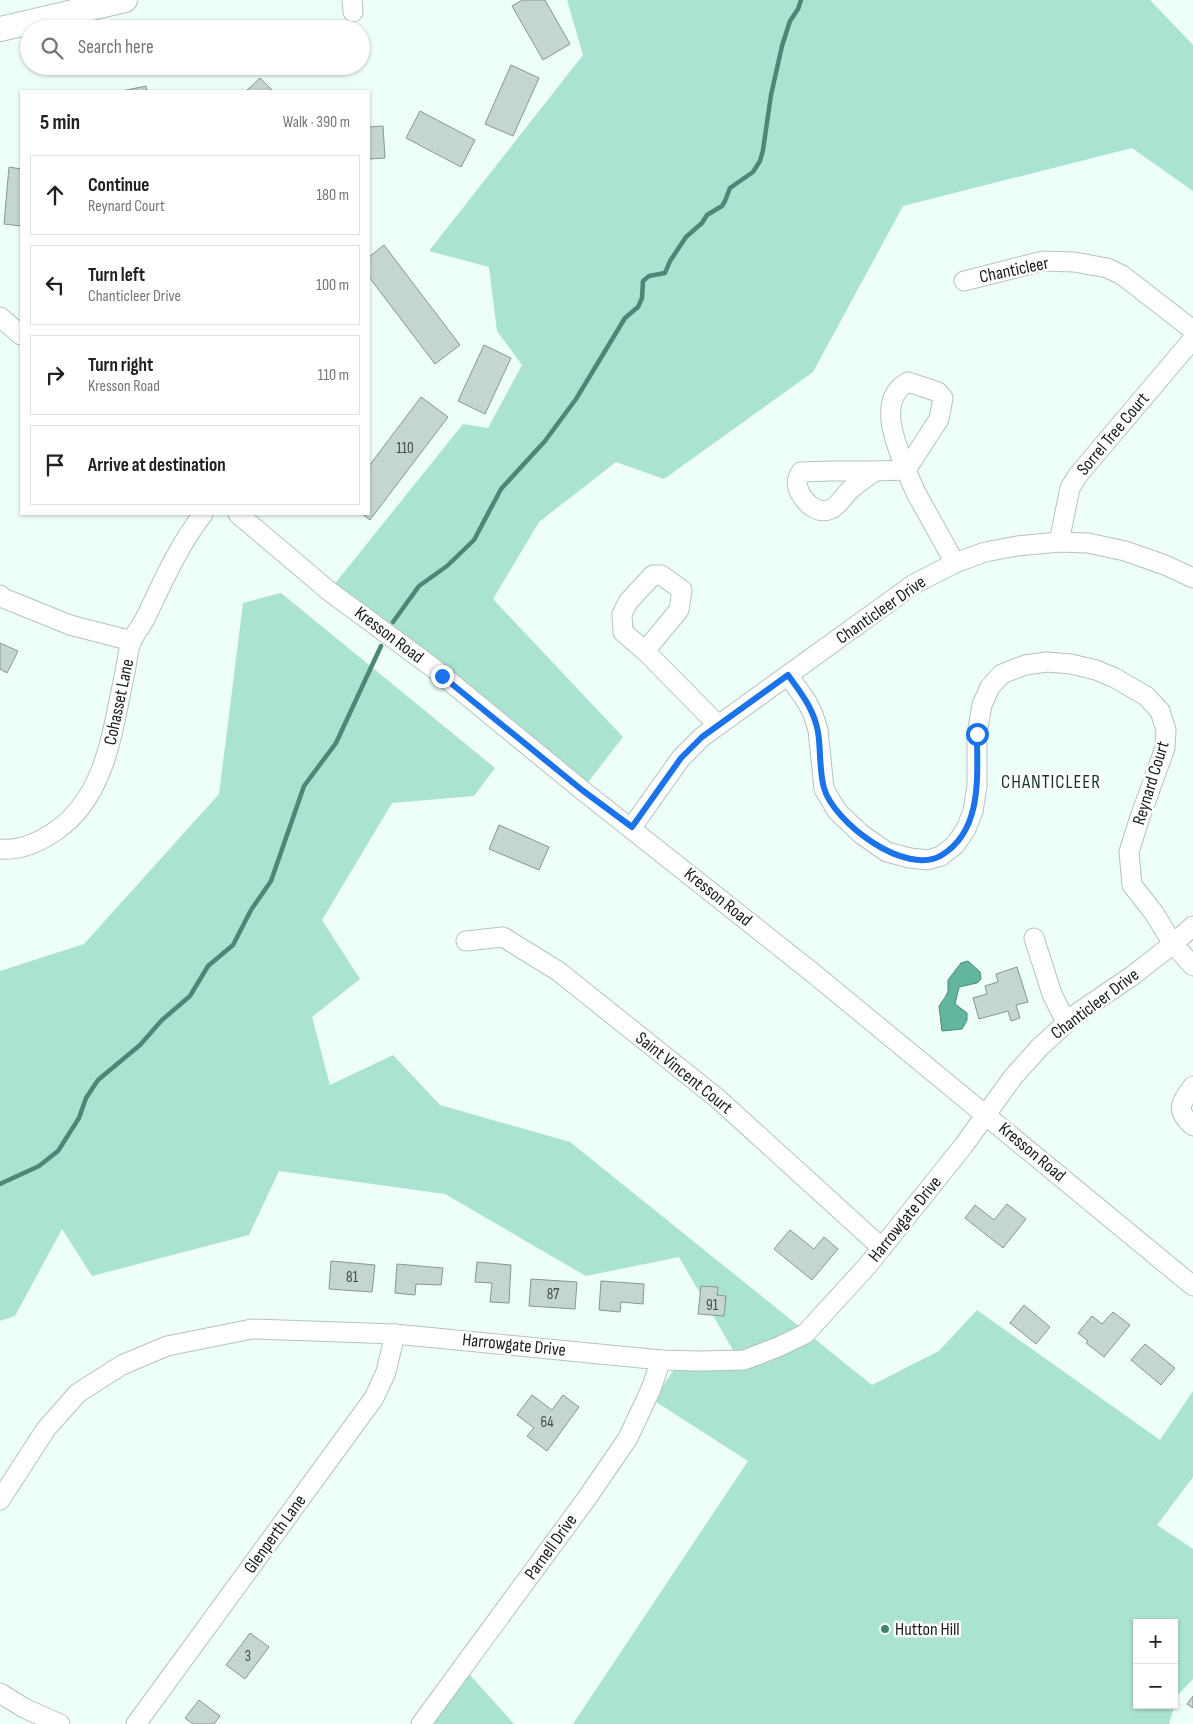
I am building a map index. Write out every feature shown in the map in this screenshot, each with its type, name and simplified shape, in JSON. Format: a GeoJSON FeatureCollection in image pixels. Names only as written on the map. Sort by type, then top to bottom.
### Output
{"type":"FeatureCollection","features":[{"type":"Feature","properties":{"kind":"main road"},"geometry":{"type":"LineString","coordinates":[[38,20],[124,0]]}},
{"type":"Feature","properties":{"kind":"main road"},"geometry":{"type":"LineString","coordinates":[[0,29],[20,24]]}},
{"type":"Feature","properties":{"kind":"street","name":"Chanticleer"},"geometry":{"type":"LineString","coordinates":[[964,281],[1043,261],[1074,262],[1106,268],[1122,275],[1193,330]]}},
{"type":"Feature","properties":{"kind":"street"},"geometry":{"type":"LineString","coordinates":[[0,317],[20,334]]}},
{"type":"Feature","properties":{"kind":"street","name":"Sorrel Tree Court"},"geometry":{"type":"LineString","coordinates":[[1059,542],[1070,488],[1078,475],[1193,339]]}},
{"type":"Feature","properties":{"kind":"street"},"geometry":{"type":"LineString","coordinates":[[875,471],[906,470],[916,493],[955,563]]}},
{"type":"Feature","properties":{"kind":"street","name":"Cohasset Lane"},"geometry":{"type":"LineString","coordinates":[[0,849],[20,848],[43,840],[64,824],[81,807],[95,786],[109,749],[132,641],[145,619],[163,577],[193,526],[202,515]]}},
{"type":"Feature","properties":{"kind":"street","name":"Kresson Road"},"geometry":{"type":"LineString","coordinates":[[239,515],[329,591],[432,667],[582,790],[632,827],[986,1114],[1193,1286]]}},
{"type":"Feature","properties":{"kind":"street","name":"Chanticleer Drive"},"geometry":{"type":"LineString","coordinates":[[632,827],[681,758],[702,737],[914,584],[955,563],[985,552],[1017,546],[1059,542],[1088,543],[1125,551],[1165,565],[1193,578]]}},
{"type":"Feature","properties":{"kind":"street"},"geometry":{"type":"LineString","coordinates":[[0,595],[3,598],[70,626],[132,641]]}},
{"type":"Feature","properties":{"kind":"street"},"geometry":{"type":"LineString","coordinates":[[644,651],[718,724]]}},
{"type":"Feature","properties":{"kind":"street","name":"Reynard Court"},"geometry":{"type":"LineString","coordinates":[[788,675],[813,714],[818,730],[824,789],[837,811],[861,834],[887,852],[928,860],[940,856],[954,845],[966,829],[973,811],[977,786],[977,734],[982,705],[990,687],[1002,674],[1025,665],[1047,662],[1071,664],[1096,670],[1146,696],[1160,711],[1166,730],[1165,748],[1129,852],[1132,885],[1154,913],[1173,944],[1193,966]]}},
{"type":"Feature","properties":{"kind":"street","name":"Chanticleer Drive"},"geometry":{"type":"LineString","coordinates":[[986,1114],[1013,1077],[1066,1022],[1132,976],[1193,926]]}},
{"type":"Feature","properties":{"kind":"street","name":"Saint Vincent Court"},"geometry":{"type":"LineString","coordinates":[[466,941],[503,937],[558,971],[717,1098],[882,1248]]}},
{"type":"Feature","properties":{"kind":"street"},"geometry":{"type":"LineString","coordinates":[[1034,938],[1052,994],[1066,1022]]}},
{"type":"Feature","properties":{"kind":"street"},"geometry":{"type":"LineString","coordinates":[[1193,1086],[1182,1101],[1181,1109],[1183,1117],[1193,1126]]}},
{"type":"Feature","properties":{"kind":"street","name":"Harrowgate Drive"},"geometry":{"type":"LineString","coordinates":[[0,1500],[46,1429],[78,1393],[122,1366],[166,1346],[252,1329],[395,1334],[661,1360],[744,1360],[805,1334],[882,1248],[964,1145],[986,1114]]}},
{"type":"Feature","properties":{"kind":"street","name":"Glenperth Lane"},"geometry":{"type":"LineString","coordinates":[[136,1724],[374,1398],[386,1372],[395,1334]]}},
{"type":"Feature","properties":{"kind":"street","name":"Parnell Drive"},"geometry":{"type":"LineString","coordinates":[[421,1724],[587,1498],[628,1438],[651,1389],[661,1360]]}},
{"type":"Feature","properties":{"kind":"street"},"geometry":{"type":"LineString","coordinates":[[0,1693],[24,1708],[60,1724]]}},
{"type":"Feature","properties":{"kind":"shaded area"},"geometry":{"type":"Polygon","coordinates":[[[567,0],[1150,0],[1193,45],[1193,191],[1132,148],[903,206],[813,372],[664,479],[616,462],[539,522],[493,599],[623,737],[582,790],[329,591],[463,424],[488,428],[522,365],[497,331],[489,267],[429,251],[583,55],[567,0]]]}},
{"type":"Feature","properties":{"kind":"shaded area"},"geometry":{"type":"Polygon","coordinates":[[[281,593],[495,768],[474,796],[392,803],[322,920],[360,979],[312,1017],[330,1085],[393,1055],[440,1105],[570,1142],[872,1385],[939,1351],[977,1310],[1160,1440],[1193,1391],[1193,1477],[1157,1525],[1193,1549],[1193,1679],[1178,1695],[1178,1619],[1133,1619],[1133,1709],[1173,1709],[1169,1724],[573,1724],[748,1461],[653,1400],[680,1361],[740,1362],[679,1257],[586,1276],[445,1194],[279,1171],[249,1235],[92,1276],[62,1229],[15,1316],[0,1321],[0,971],[84,944],[219,794],[243,603],[281,593]]]}},
{"type":"Feature","properties":{"kind":"shaded area"},"geometry":{"type":"Polygon","coordinates":[[[968,961],[980,972],[981,979],[977,983],[959,987],[955,1004],[967,1013],[967,1020],[962,1029],[942,1031],[939,1006],[948,991],[948,980],[961,963],[968,961]]]}},
{"type":"Feature","properties":{"kind":"shaded area"},"geometry":{"type":"Polygon","coordinates":[[[462,1666],[514,1724],[419,1724],[462,1666]]]}},
{"type":"Feature","properties":{"kind":"building"},"geometry":{"type":"Polygon","coordinates":[[[522,0],[545,0],[570,44],[543,60],[512,6],[522,0]]]}},
{"type":"Feature","properties":{"kind":"building"},"geometry":{"type":"Polygon","coordinates":[[[511,65],[539,78],[513,136],[485,124],[511,65]]]}},
{"type":"Feature","properties":{"kind":"building"},"geometry":{"type":"Polygon","coordinates":[[[260,78],[272,90],[247,90],[260,78]]]}},
{"type":"Feature","properties":{"kind":"building"},"geometry":{"type":"Polygon","coordinates":[[[146,86],[147,90],[127,90],[146,86]]]}},
{"type":"Feature","properties":{"kind":"building"},"geometry":{"type":"Polygon","coordinates":[[[420,111],[475,140],[461,167],[406,138],[420,111]]]}},
{"type":"Feature","properties":{"kind":"building"},"geometry":{"type":"Polygon","coordinates":[[[383,126],[385,158],[370,159],[370,127],[383,126]]]}},
{"type":"Feature","properties":{"kind":"building"},"geometry":{"type":"Polygon","coordinates":[[[9,167],[20,169],[20,226],[4,224],[9,167]]]}},
{"type":"Feature","properties":{"kind":"building"},"geometry":{"type":"Polygon","coordinates":[[[384,245],[460,345],[435,364],[370,278],[370,256],[384,245]]]}},
{"type":"Feature","properties":{"kind":"building"},"geometry":{"type":"Polygon","coordinates":[[[484,345],[511,358],[485,414],[458,401],[484,345]]]}},
{"type":"Feature","properties":{"kind":"building"},"geometry":{"type":"Polygon","coordinates":[[[421,397],[448,417],[370,520],[363,515],[370,515],[370,465],[421,397]]]}},
{"type":"Feature","properties":{"kind":"building"},"geometry":{"type":"Polygon","coordinates":[[[0,643],[18,651],[7,673],[0,669],[0,643]]]}},
{"type":"Feature","properties":{"kind":"building"},"geometry":{"type":"Polygon","coordinates":[[[499,825],[549,847],[539,870],[489,849],[499,825]]]}},
{"type":"Feature","properties":{"kind":"building"},"geometry":{"type":"Polygon","coordinates":[[[1017,967],[1028,1002],[1016,1005],[1020,1018],[1011,1021],[1008,1011],[979,1019],[973,998],[987,994],[985,986],[998,982],[996,974],[1017,967]]]}},
{"type":"Feature","properties":{"kind":"building"},"geometry":{"type":"Polygon","coordinates":[[[1007,1204],[1026,1219],[1003,1248],[965,1218],[975,1205],[994,1220],[1007,1204]]]}},
{"type":"Feature","properties":{"kind":"building"},"geometry":{"type":"Polygon","coordinates":[[[790,1230],[814,1249],[824,1237],[838,1249],[812,1280],[774,1249],[790,1230]]]}},
{"type":"Feature","properties":{"kind":"building"},"geometry":{"type":"Polygon","coordinates":[[[331,1261],[375,1265],[372,1292],[329,1289],[331,1261]]]}},
{"type":"Feature","properties":{"kind":"building"},"geometry":{"type":"Polygon","coordinates":[[[477,1262],[511,1265],[509,1303],[490,1302],[492,1283],[475,1282],[477,1262]]]}},
{"type":"Feature","properties":{"kind":"building"},"geometry":{"type":"Polygon","coordinates":[[[397,1264],[443,1268],[441,1285],[416,1284],[415,1295],[395,1293],[397,1264]]]}},
{"type":"Feature","properties":{"kind":"building"},"geometry":{"type":"Polygon","coordinates":[[[531,1279],[577,1282],[575,1309],[529,1306],[531,1279]]]}},
{"type":"Feature","properties":{"kind":"building"},"geometry":{"type":"Polygon","coordinates":[[[601,1281],[644,1284],[643,1304],[621,1302],[620,1312],[599,1310],[601,1281]]]}},
{"type":"Feature","properties":{"kind":"building"},"geometry":{"type":"Polygon","coordinates":[[[701,1286],[718,1287],[717,1295],[726,1296],[724,1316],[698,1314],[701,1286]]]}},
{"type":"Feature","properties":{"kind":"building"},"geometry":{"type":"Polygon","coordinates":[[[1024,1305],[1050,1327],[1036,1344],[1010,1323],[1024,1305]]]}},
{"type":"Feature","properties":{"kind":"building"},"geometry":{"type":"Polygon","coordinates":[[[1113,1312],[1130,1325],[1104,1357],[1086,1343],[1088,1341],[1078,1333],[1092,1316],[1102,1324],[1113,1312]]]}},
{"type":"Feature","properties":{"kind":"building"},"geometry":{"type":"Polygon","coordinates":[[[1145,1344],[1175,1368],[1161,1385],[1131,1360],[1145,1344]]]}},
{"type":"Feature","properties":{"kind":"building"},"geometry":{"type":"Polygon","coordinates":[[[532,1395],[552,1410],[563,1395],[579,1407],[547,1451],[527,1436],[534,1428],[517,1415],[532,1395]]]}},
{"type":"Feature","properties":{"kind":"building"},"geometry":{"type":"Polygon","coordinates":[[[250,1633],[269,1647],[245,1679],[226,1665],[250,1633]]]}},
{"type":"Feature","properties":{"kind":"building"},"geometry":{"type":"Polygon","coordinates":[[[1193,1696],[1193,1708],[1187,1704],[1193,1696]]]}},
{"type":"Feature","properties":{"kind":"building"},"geometry":{"type":"Polygon","coordinates":[[[199,1700],[220,1716],[214,1724],[193,1724],[185,1718],[199,1700]]]}},
{"type":"Feature","properties":{"kind":"waterway"},"geometry":{"type":"LineString","coordinates":[[393,622],[419,586],[447,566],[474,540],[501,489],[545,441],[576,399],[625,318],[638,307],[642,298],[643,281],[649,276],[665,273],[670,261],[686,237],[702,223],[707,215],[722,206],[730,188],[753,172],[760,161],[763,150],[771,95],[782,46],[790,21],[798,9],[801,0]]}},
{"type":"Feature","properties":{"kind":"waterway"},"geometry":{"type":"LineString","coordinates":[[0,1184],[39,1166],[58,1151],[79,1118],[86,1098],[98,1080],[140,1045],[162,1020],[190,996],[208,966],[233,945],[251,910],[271,881],[304,786],[336,743],[381,646]]}},
{"type":"Feature","properties":{"kind":"place","name":"Hutton Hill"},"geometry":{"type":"Point","coordinates":[885,1629]}},
{"type":"Feature","properties":{"kind":"district","name":"CHANTICLEER"},"geometry":{"type":"Point","coordinates":[1051,782]}},
{"type":"Feature","properties":{"kind":"route"},"geometry":{"type":"LineString","coordinates":[[442,676],[582,790],[632,827],[681,758],[702,737],[788,675],[813,714],[818,730],[824,789],[837,811],[861,834],[887,852],[928,860],[940,856],[954,845],[966,829],[973,811],[977,786],[977,734]]}}]}
